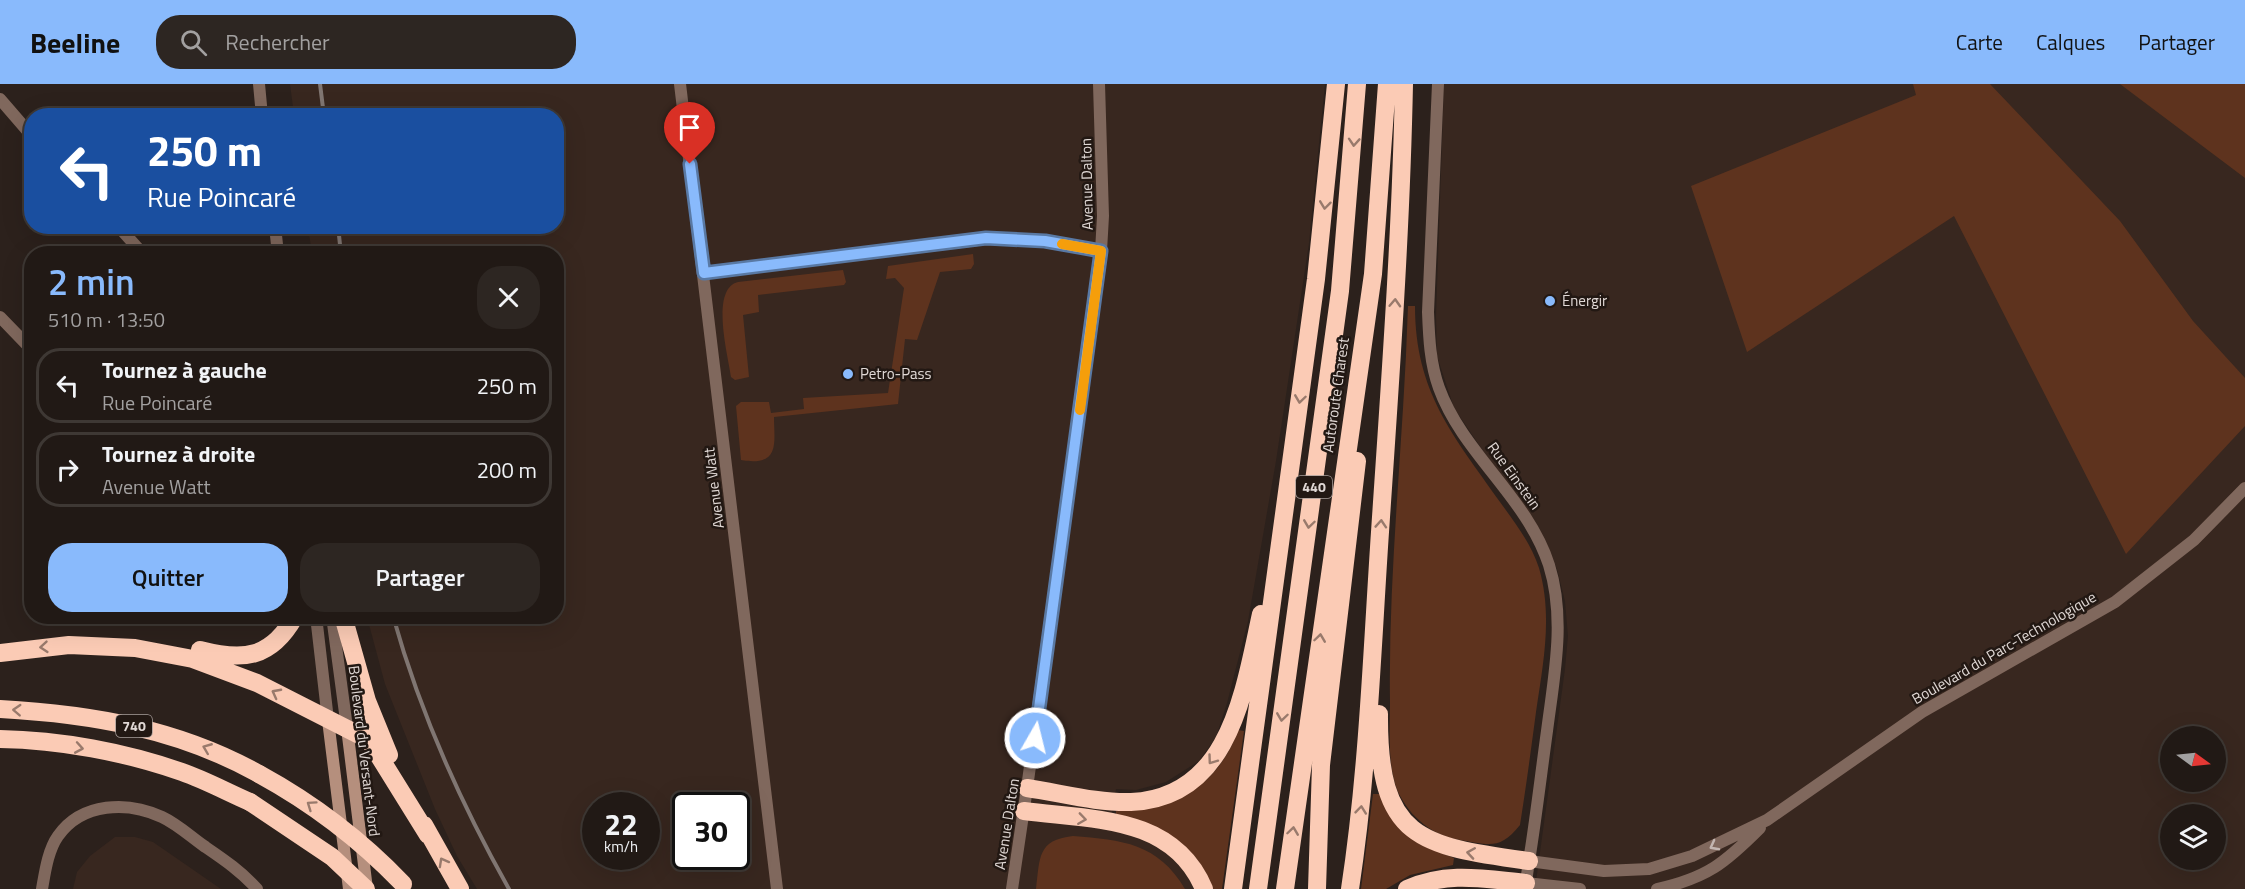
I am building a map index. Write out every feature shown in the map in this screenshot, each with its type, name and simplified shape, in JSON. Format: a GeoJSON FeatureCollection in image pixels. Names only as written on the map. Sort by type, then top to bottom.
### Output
{"type":"FeatureCollection","features":[{"type":"Feature","properties":{"kind":"highway"},"geometry":{"type":"LineString","coordinates":[[1233,889],[1316,279],[1336,84]]}},
{"type":"Feature","properties":{"kind":"highway","name":"Autoroute Charest"},"geometry":{"type":"LineString","coordinates":[[1258,889],[1338,314],[1357,84]]}},
{"type":"Feature","properties":{"kind":"highway","name":"Autoroute Charest"},"geometry":{"type":"LineString","coordinates":[[1285,889],[1373,274],[1387,84]]}},
{"type":"Feature","properties":{"kind":"highway"},"geometry":{"type":"LineString","coordinates":[[1350,889],[1367,747],[1402,172],[1404,84]]}},
{"type":"Feature","properties":{"kind":"highway"},"geometry":{"type":"LineString","coordinates":[[1317,889],[1322,765],[1368,369],[1373,274]]}},
{"type":"Feature","properties":{"kind":"highway"},"geometry":{"type":"LineString","coordinates":[[1027,788],[1107,801],[1143,801],[1162,797],[1186,787],[1213,760],[1230,729],[1245,677],[1295,441]]}},
{"type":"Feature","properties":{"kind":"highway"},"geometry":{"type":"LineString","coordinates":[[1377,582],[1380,752],[1391,801],[1409,825],[1434,843],[1460,852],[1529,861]]}},
{"type":"Feature","properties":{"kind":"highway"},"geometry":{"type":"LineString","coordinates":[[0,653],[47,646],[88,645],[136,639],[227,656],[244,656],[260,651],[275,642],[289,624]]}},
{"type":"Feature","properties":{"kind":"highway"},"geometry":{"type":"LineString","coordinates":[[345,624],[374,720],[428,835]]}},
{"type":"Feature","properties":{"kind":"highway"},"geometry":{"type":"LineString","coordinates":[[88,645],[149,650],[209,664],[257,683],[364,736],[373,745],[460,889]]}},
{"type":"Feature","properties":{"kind":"highway","name":"740"},"geometry":{"type":"LineString","coordinates":[[0,709],[79,715],[124,723],[197,744],[229,757],[300,797],[340,825],[406,886]]}},
{"type":"Feature","properties":{"kind":"highway","name":"740"},"geometry":{"type":"LineString","coordinates":[[0,739],[33,740],[119,755],[182,772],[250,802],[293,828],[332,857],[366,889]]}},
{"type":"Feature","properties":{"kind":"highway"},"geometry":{"type":"LineString","coordinates":[[1024,811],[1116,823],[1149,831],[1179,852],[1195,871],[1204,889]]}},
{"type":"Feature","properties":{"kind":"highway"},"geometry":{"type":"LineString","coordinates":[[1407,889],[1450,876],[1526,886]]}},
{"type":"Feature","properties":{"kind":"main road"},"geometry":{"type":"LineString","coordinates":[[328,720],[349,889]]}},
{"type":"Feature","properties":{"kind":"main road","name":"Boulevard du Versant-Nord"},"geometry":{"type":"LineString","coordinates":[[347,728],[366,889]]}},
{"type":"Feature","properties":{"kind":"street"},"geometry":{"type":"LineString","coordinates":[[259,84],[261,108]]}},
{"type":"Feature","properties":{"kind":"street","name":"Avenue Watt"},"geometry":{"type":"LineString","coordinates":[[680,84],[777,889]]}},
{"type":"Feature","properties":{"kind":"street","name":"Avenue Dalton"},"geometry":{"type":"LineString","coordinates":[[1012,889],[1101,251],[1099,84]]}},
{"type":"Feature","properties":{"kind":"street","name":"Rue Einstein"},"geometry":{"type":"LineString","coordinates":[[1438,84],[1428,312],[1429,343],[1434,372],[1445,402],[1456,420],[1534,532],[1548,564],[1556,598],[1557,651],[1526,886]]}},
{"type":"Feature","properties":{"kind":"street"},"geometry":{"type":"LineString","coordinates":[[0,99],[24,127]]}},
{"type":"Feature","properties":{"kind":"street"},"geometry":{"type":"LineString","coordinates":[[124,234],[136,246]]}},
{"type":"Feature","properties":{"kind":"street"},"geometry":{"type":"LineString","coordinates":[[704,273],[986,238],[1045,241],[1101,251]]}},
{"type":"Feature","properties":{"kind":"street"},"geometry":{"type":"LineString","coordinates":[[0,317],[24,342]]}},
{"type":"Feature","properties":{"kind":"street","name":"Boulevard du Parc-Technologique"},"geometry":{"type":"LineString","coordinates":[[1657,889],[1694,878],[1718,867],[1767,820],[1922,712],[2115,602],[2194,540],[2245,488]]}},
{"type":"Feature","properties":{"kind":"street"},"geometry":{"type":"LineString","coordinates":[[317,624],[328,720]]}},
{"type":"Feature","properties":{"kind":"street","name":"Boulevard du Versant-Nord"},"geometry":{"type":"LineString","coordinates":[[333,624],[347,728]]}},
{"type":"Feature","properties":{"kind":"street"},"geometry":{"type":"LineString","coordinates":[[42,889],[47,863],[57,836],[76,820],[99,809],[124,805],[165,818],[244,874],[257,889]]}},
{"type":"Feature","properties":{"kind":"street","name":"Boulevard du Parc-Technologique"},"geometry":{"type":"LineString","coordinates":[[1529,861],[1604,871],[1649,870],[1692,856],[1767,820]]}},
{"type":"Feature","properties":{"kind":"street"},"geometry":{"type":"LineString","coordinates":[[1526,886],[1580,889]]}},
{"type":"Feature","properties":{"kind":"shaded area"},"geometry":{"type":"Polygon","coordinates":[[[290,84],[1325,84],[1309,243],[1276,461],[1248,621],[1227,703],[1216,737],[1199,761],[1166,782],[1136,790],[1116,789],[1109,830],[1154,843],[1183,867],[1196,889],[477,889],[457,856],[435,809],[385,684],[369,624],[564,624],[564,246],[311,246],[309,234],[564,234],[564,108],[293,108],[290,84]]]}},
{"type":"Feature","properties":{"kind":"shaded area"},"geometry":{"type":"Polygon","coordinates":[[[1444,84],[2245,84],[2245,889],[1535,889],[1565,669],[1568,636],[1565,601],[1557,569],[1547,545],[1454,408],[1437,356],[1436,316],[1444,84]]]}},
{"type":"Feature","properties":{"kind":"shaded area"},"geometry":{"type":"Polygon","coordinates":[[[1913,84],[1990,84],[2120,221],[2193,321],[2245,378],[2245,426],[2126,554],[1954,216],[1747,352],[1691,186],[1916,95],[1913,84]]]}},
{"type":"Feature","properties":{"kind":"shaded area"},"geometry":{"type":"Polygon","coordinates":[[[2120,84],[2245,84],[2245,178],[2120,84]]]}},
{"type":"Feature","properties":{"kind":"shaded area"},"geometry":{"type":"Polygon","coordinates":[[[973,254],[974,264],[971,269],[940,272],[917,340],[905,339],[898,404],[774,417],[774,443],[769,456],[763,460],[741,460],[736,406],[741,402],[769,402],[771,413],[804,409],[803,398],[888,393],[904,288],[895,278],[886,279],[888,266],[973,254]]]}},
{"type":"Feature","properties":{"kind":"shaded area"},"geometry":{"type":"Polygon","coordinates":[[[843,270],[846,282],[844,285],[758,295],[759,312],[743,315],[749,377],[735,380],[731,377],[723,324],[725,297],[730,287],[738,282],[843,270]]]}},
{"type":"Feature","properties":{"kind":"shaded area"},"geometry":{"type":"Polygon","coordinates":[[[1408,306],[1415,306],[1422,363],[1440,411],[1452,433],[1527,542],[1536,559],[1543,586],[1546,622],[1544,658],[1520,825],[1506,839],[1494,844],[1450,838],[1423,824],[1403,801],[1394,782],[1392,771],[1391,603],[1408,306]]]}},
{"type":"Feature","properties":{"kind":"shaded area"},"geometry":{"type":"Polygon","coordinates":[[[1238,730],[1244,731],[1222,889],[1213,889],[1198,860],[1175,839],[1147,824],[1116,816],[1116,811],[1156,806],[1191,792],[1219,766],[1238,730]]]}},
{"type":"Feature","properties":{"kind":"shaded area"},"geometry":{"type":"Polygon","coordinates":[[[1373,794],[1380,794],[1426,847],[1454,858],[1453,865],[1410,875],[1386,889],[1361,889],[1373,794]]]}},
{"type":"Feature","properties":{"kind":"shaded area"},"geometry":{"type":"Polygon","coordinates":[[[1073,836],[1123,842],[1151,853],[1163,862],[1185,889],[1036,889],[1042,852],[1053,842],[1073,836]]]}},
{"type":"Feature","properties":{"kind":"shaded area"},"geometry":{"type":"Polygon","coordinates":[[[115,837],[135,837],[153,842],[221,889],[73,889],[77,872],[90,856],[115,837]]]}},
{"type":"Feature","properties":{"kind":"railway"},"geometry":{"type":"LineString","coordinates":[[320,84],[323,108]]}},
{"type":"Feature","properties":{"kind":"railway"},"geometry":{"type":"LineString","coordinates":[[339,234],[340,246]]}},
{"type":"Feature","properties":{"kind":"railway"},"geometry":{"type":"LineString","coordinates":[[395,624],[416,687],[443,756],[474,823],[509,889]]}},
{"type":"Feature","properties":{"kind":"slow traffic"},"geometry":{"type":"LineString","coordinates":[[1062,244],[1101,251],[1080,410]]}},
{"type":"Feature","properties":{"kind":"place","name":"Énergir"},"geometry":{"type":"Point","coordinates":[1550,301]}},
{"type":"Feature","properties":{"kind":"place","name":"Petro-Pass"},"geometry":{"type":"Point","coordinates":[848,374]}},
{"type":"Feature","properties":{"kind":"route"},"geometry":{"type":"LineString","coordinates":[[690,164],[704,273],[986,238],[1045,241],[1101,251],[1035,738]]}}]}
